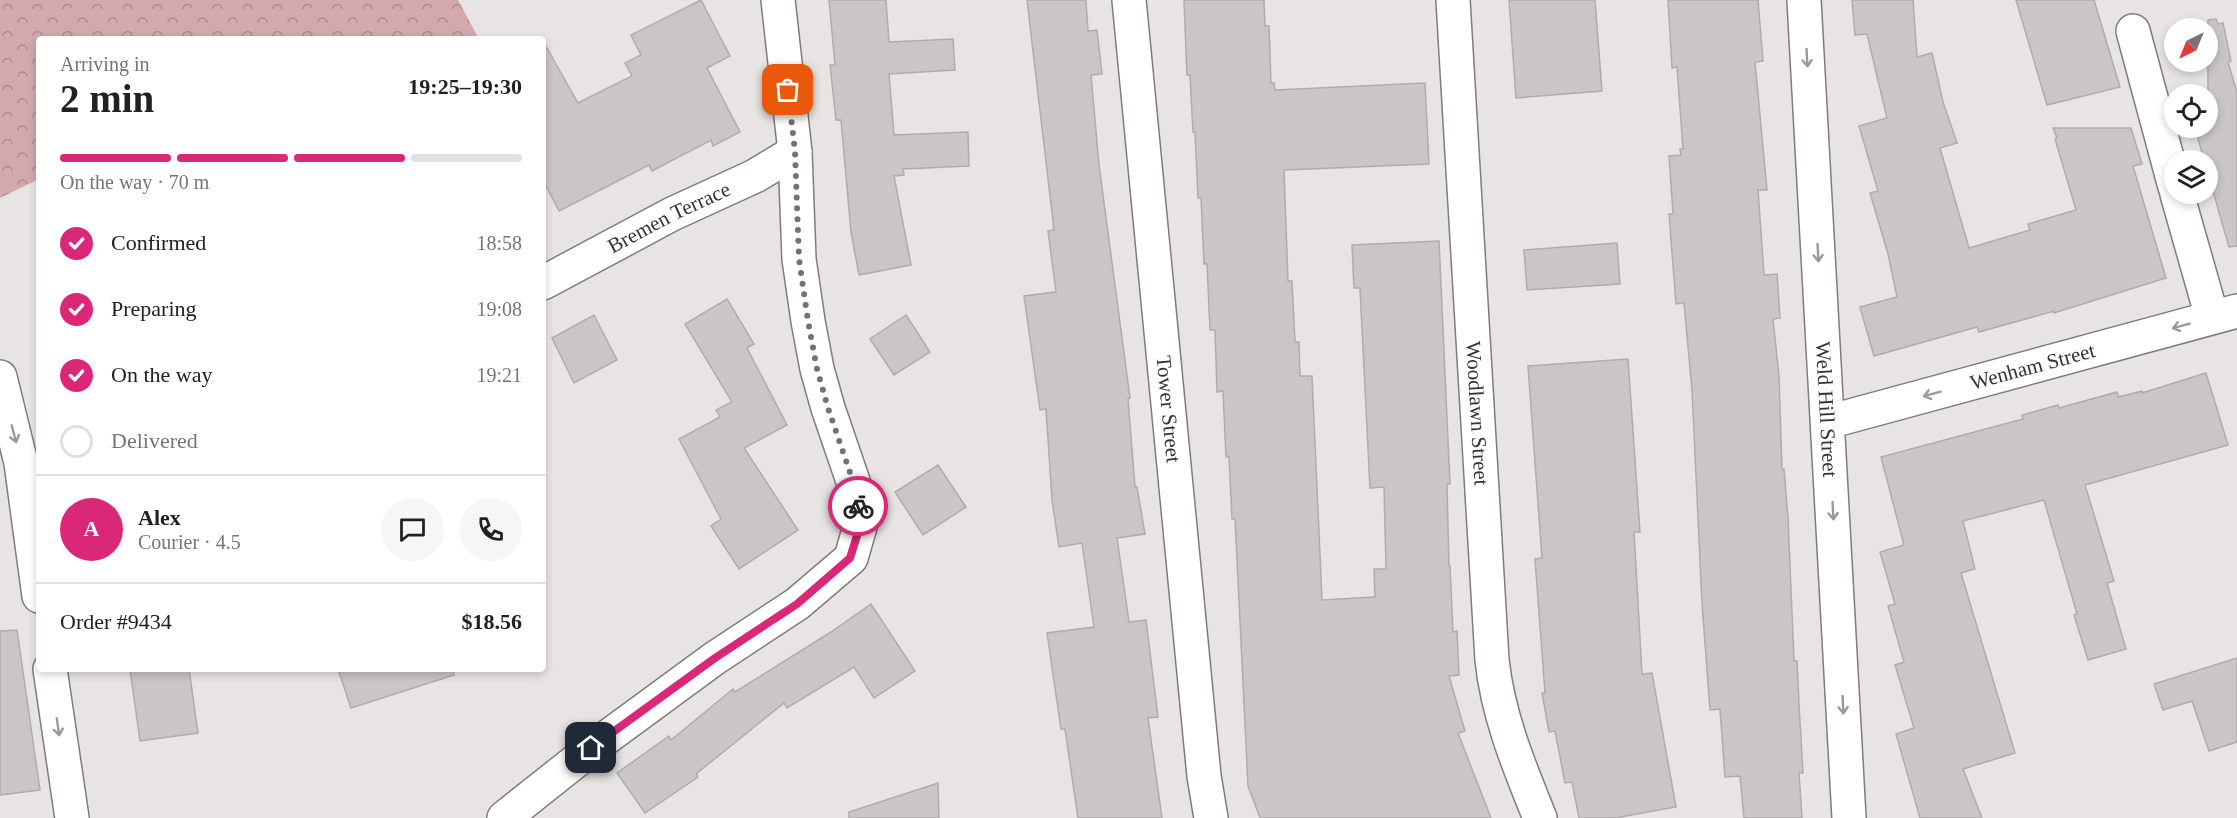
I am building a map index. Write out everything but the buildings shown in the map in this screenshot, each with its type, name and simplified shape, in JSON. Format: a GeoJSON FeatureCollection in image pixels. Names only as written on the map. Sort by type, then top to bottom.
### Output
{"type":"FeatureCollection","features":[{"type":"Feature","properties":{"kind":"street"},"geometry":{"type":"LineString","coordinates":[[504,818],[591,748],[715,658],[797,604],[850,558],[861,523],[856,490],[828,408],[817,369],[808,321],[799,259],[795,152],[778,0]]}},
{"type":"Feature","properties":{"kind":"street","name":"Tower Street"},"geometry":{"type":"LineString","coordinates":[[1129,0],[1202,752],[1211,818]]}},
{"type":"Feature","properties":{"kind":"street","name":"Woodlawn Street"},"geometry":{"type":"LineString","coordinates":[[1453,0],[1492,660],[1500,711],[1516,759],[1540,818]]}},
{"type":"Feature","properties":{"kind":"street","name":"Weld Hill Street"},"geometry":{"type":"LineString","coordinates":[[1804,0],[1849,818]]}},
{"type":"Feature","properties":{"kind":"street"},"geometry":{"type":"LineString","coordinates":[[2133,31],[2165,150]]}},
{"type":"Feature","properties":{"kind":"street","name":"Bremen Terrace"},"geometry":{"type":"LineString","coordinates":[[546,281],[672,214],[754,176],[795,152]]}},
{"type":"Feature","properties":{"kind":"street"},"geometry":{"type":"LineString","coordinates":[[2181,204],[2225,314]]}},
{"type":"Feature","properties":{"kind":"street","name":"Wenham Street"},"geometry":{"type":"LineString","coordinates":[[1828,422],[2225,314]]}},
{"type":"Feature","properties":{"kind":"street"},"geometry":{"type":"LineString","coordinates":[[0,377],[21,463],[36,574]]}},
{"type":"Feature","properties":{"kind":"street"},"geometry":{"type":"LineString","coordinates":[[50,672],[72,818]]}},
{"type":"Feature","properties":{"kind":"green space"},"geometry":{"type":"Polygon","coordinates":[[[0,0],[458,0],[477,36],[36,36],[36,180],[0,198],[0,0]]]}},
{"type":"Feature","properties":{"kind":"way so far"},"geometry":{"type":"LineString","coordinates":[[788,90],[795,152],[799,259],[808,321],[817,369],[856,490],[858,506]]}},
{"type":"Feature","properties":{"kind":"route"},"geometry":{"type":"LineString","coordinates":[[591,748],[715,658],[797,604],[850,558],[861,523],[858,506]]}}]}
